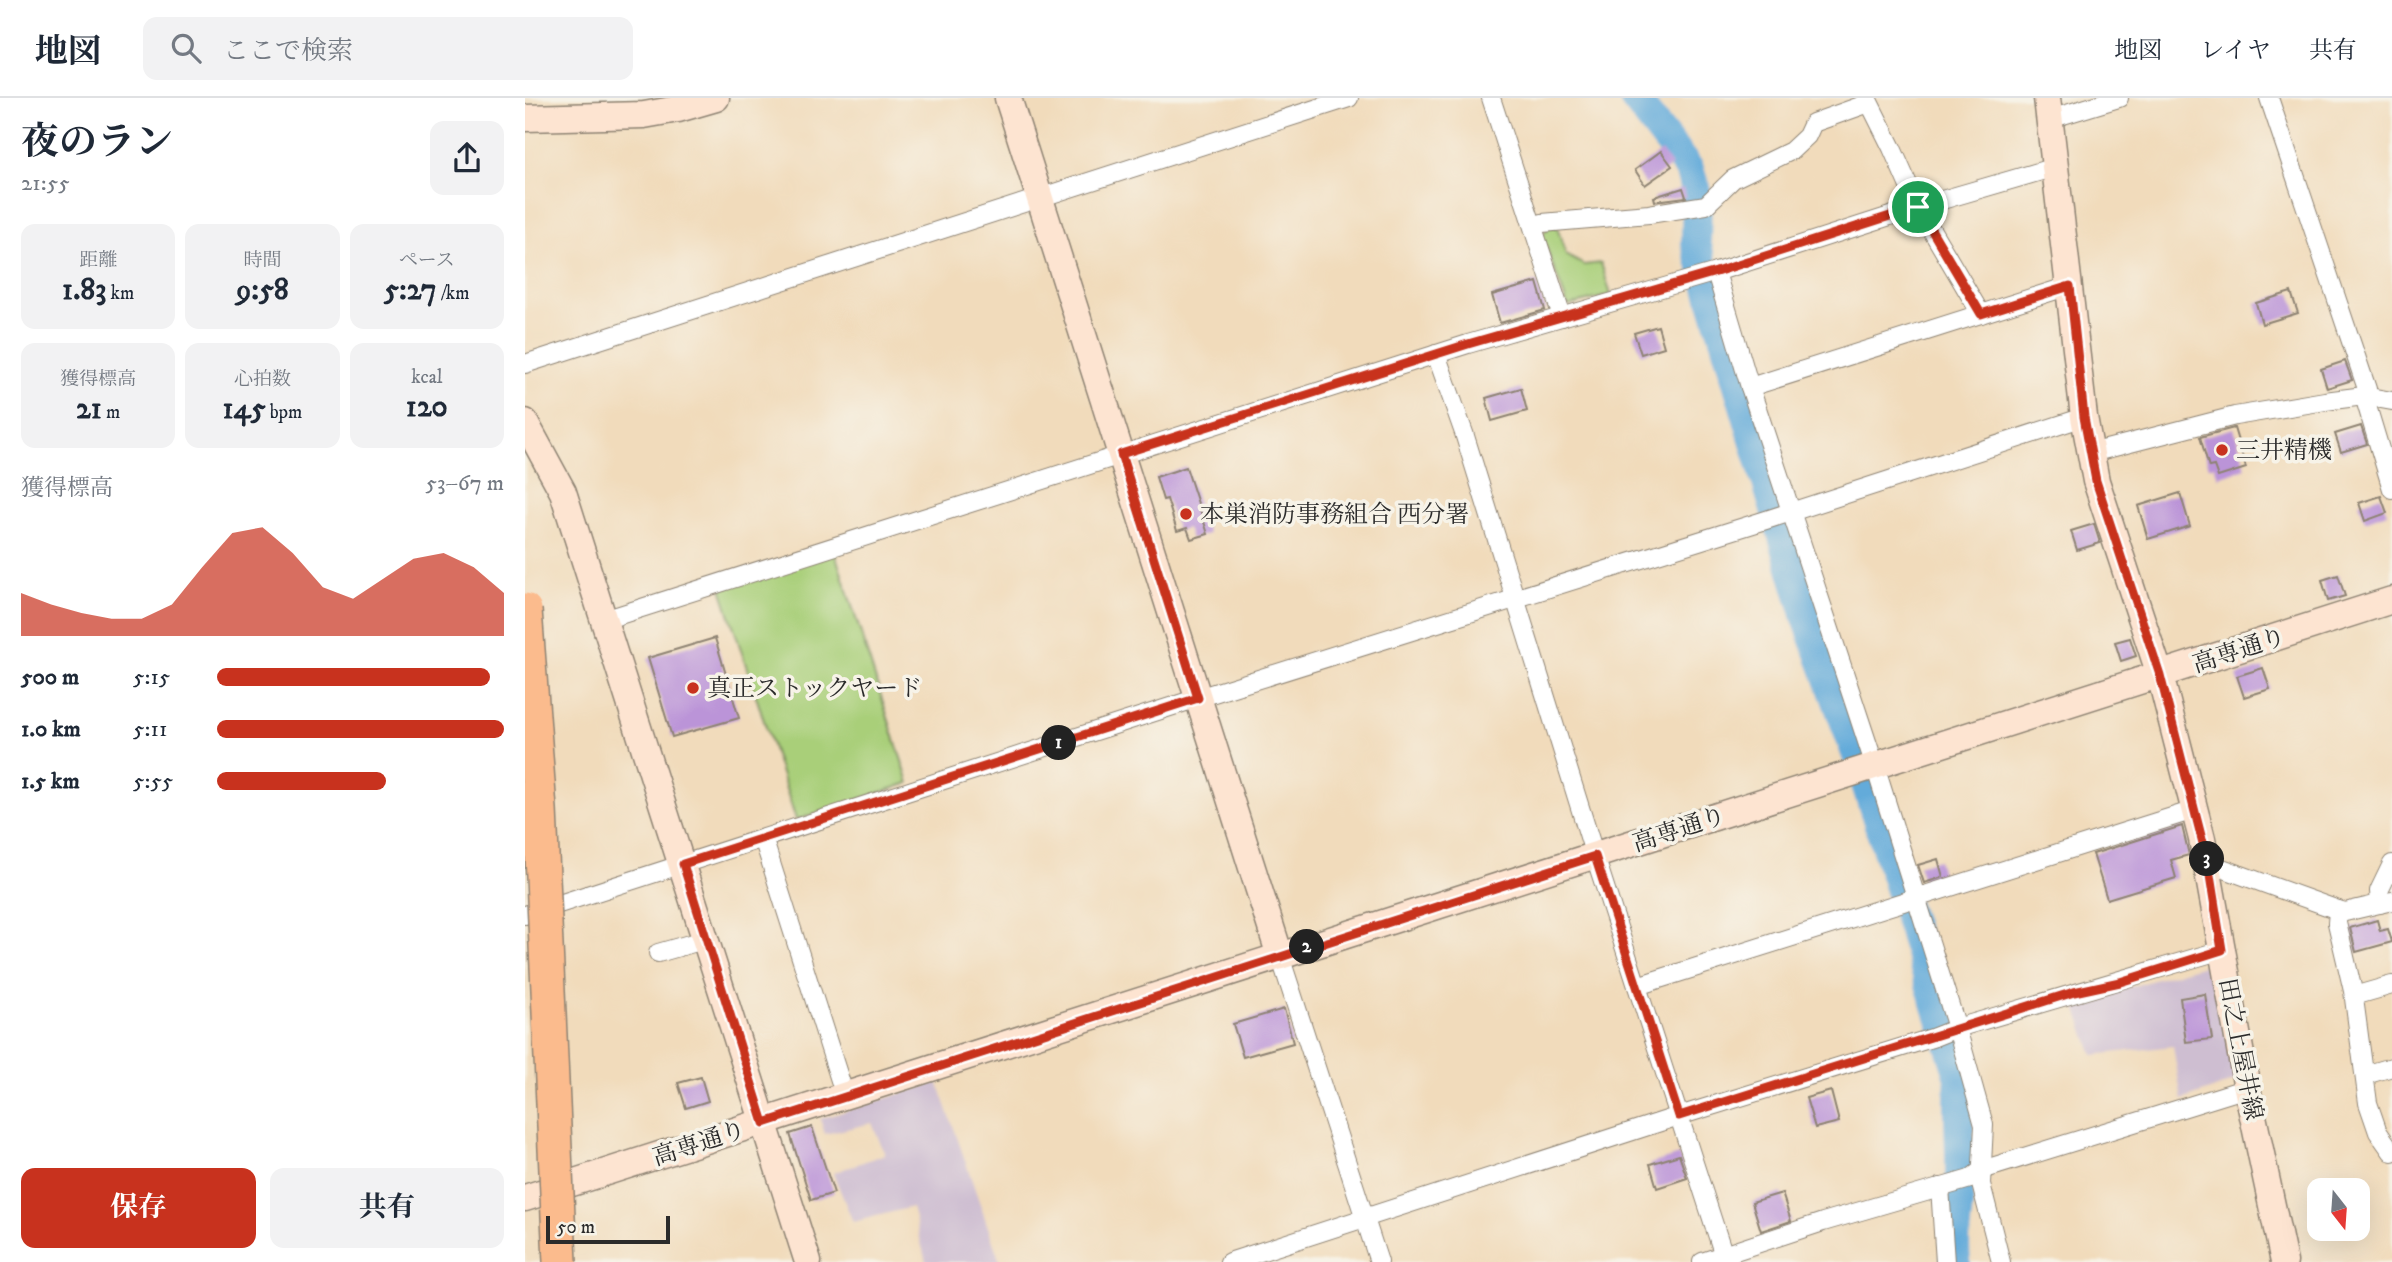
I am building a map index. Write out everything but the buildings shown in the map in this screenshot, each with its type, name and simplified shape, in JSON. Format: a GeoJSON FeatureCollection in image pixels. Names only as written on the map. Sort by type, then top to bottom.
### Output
{"type":"FeatureCollection","features":[{"type":"Feature","properties":{"kind":"highway"},"geometry":{"type":"LineString","coordinates":[[525,610],[540,809],[560,1262]]}},
{"type":"Feature","properties":{"kind":"street"},"geometry":{"type":"LineString","coordinates":[[525,118],[644,115],[716,98]]}},
{"type":"Feature","properties":{"kind":"street"},"geometry":{"type":"LineString","coordinates":[[1008,98],[1379,1262]]}},
{"type":"Feature","properties":{"kind":"street"},"geometry":{"type":"LineString","coordinates":[[525,364],[1349,98]]}},
{"type":"Feature","properties":{"kind":"street"},"geometry":{"type":"LineString","coordinates":[[1491,98],[1562,317]]}},
{"type":"Feature","properties":{"kind":"street"},"geometry":{"type":"LineString","coordinates":[[2049,109],[2119,98]]}},
{"type":"Feature","properties":{"kind":"street"},"geometry":{"type":"LineString","coordinates":[[2269,98],[2354,345],[2367,389],[2364,396],[2392,489]]}},
{"type":"Feature","properties":{"kind":"street"},"geometry":{"type":"LineString","coordinates":[[1532,226],[1649,214],[1706,205],[1733,179],[1791,151],[1807,136],[1814,123],[1868,101],[1918,207],[1981,314]]}},
{"type":"Feature","properties":{"kind":"street","name":"田之上屋井線"},"geometry":{"type":"LineString","coordinates":[[2049,109],[2084,417],[2096,481],[2160,675],[2208,863],[2247,1088],[2284,1262]]}},
{"type":"Feature","properties":{"kind":"street"},"geometry":{"type":"LineString","coordinates":[[604,620],[1436,354],[1709,274],[1918,207],[2055,167]]}},
{"type":"Feature","properties":{"kind":"street"},"geometry":{"type":"LineString","coordinates":[[1709,274],[1750,387],[1790,513],[1865,769],[1916,898],[1957,1028],[1984,1125],[1981,1184],[2001,1262]]}},
{"type":"Feature","properties":{"kind":"street"},"geometry":{"type":"LineString","coordinates":[[1750,387],[2070,286]]}},
{"type":"Feature","properties":{"kind":"street"},"geometry":{"type":"LineString","coordinates":[[1436,354],[1464,433],[1595,856],[1725,1259]]}},
{"type":"Feature","properties":{"kind":"street"},"geometry":{"type":"LineString","coordinates":[[2091,453],[2235,416],[2364,396],[2392,401]]}},
{"type":"Feature","properties":{"kind":"street"},"geometry":{"type":"LineString","coordinates":[[525,915],[2084,417]]}},
{"type":"Feature","properties":{"kind":"street"},"geometry":{"type":"LineString","coordinates":[[525,422],[563,492],[808,1262]]}},
{"type":"Feature","properties":{"kind":"street","name":"高専通り"},"geometry":{"type":"LineString","coordinates":[[525,1198],[2392,600]]}},
{"type":"Feature","properties":{"kind":"street"},"geometry":{"type":"LineString","coordinates":[[1637,986],[2194,810]]}},
{"type":"Feature","properties":{"kind":"street"},"geometry":{"type":"LineString","coordinates":[[763,838],[845,1096]]}},
{"type":"Feature","properties":{"kind":"street"},"geometry":{"type":"LineString","coordinates":[[2208,863],[2345,912],[2386,902],[2379,891],[2392,864]]}},
{"type":"Feature","properties":{"kind":"street"},"geometry":{"type":"LineString","coordinates":[[2338,910],[2337,923],[2354,996],[2368,1103],[2378,1132],[2392,1152]]}},
{"type":"Feature","properties":{"kind":"street"},"geometry":{"type":"LineString","coordinates":[[658,953],[706,939]]}},
{"type":"Feature","properties":{"kind":"street"},"geometry":{"type":"LineString","coordinates":[[1229,1262],[1957,1028],[2222,950]]}},
{"type":"Feature","properties":{"kind":"street"},"geometry":{"type":"LineString","coordinates":[[2354,996],[2392,985]]}},
{"type":"Feature","properties":{"kind":"street"},"geometry":{"type":"LineString","coordinates":[[2365,1074],[2392,1067]]}},
{"type":"Feature","properties":{"kind":"street"},"geometry":{"type":"LineString","coordinates":[[1702,1262],[1725,1259],[1940,1187],[1970,1180],[1983,1170],[2247,1088]]}},
{"type":"Feature","properties":{"kind":"street"},"geometry":{"type":"LineString","coordinates":[[1940,1187],[1945,1262]]}},
{"type":"Feature","properties":{"kind":"shaded area"},"geometry":{"type":"Polygon","coordinates":[[[2213,962],[2235,1081],[2182,1100],[2173,1046],[2093,1055],[2075,1004],[2213,962]]]}},
{"type":"Feature","properties":{"kind":"shaded area"},"geometry":{"type":"Polygon","coordinates":[[[938,1082],[1000,1262],[926,1262],[912,1207],[853,1222],[833,1173],[885,1154],[872,1123],[825,1134],[820,1119],[938,1082]]]}},
{"type":"Feature","properties":{"kind":"green space"},"geometry":{"type":"Polygon","coordinates":[[[1548,227],[1557,227],[1566,255],[1584,265],[1601,263],[1611,295],[1568,306],[1542,236],[1548,227]]]}},
{"type":"Feature","properties":{"kind":"green space"},"geometry":{"type":"Polygon","coordinates":[[[834,550],[909,783],[796,820],[721,588],[834,550]]]}},
{"type":"Feature","properties":{"kind":"waterway"},"geometry":{"type":"LineString","coordinates":[[1634,98],[1689,169],[1697,195],[1696,243],[1807,618],[1857,756],[1960,1078],[1960,1176],[1956,1262]]}},
{"type":"Feature","properties":{"kind":"place","name":"三井精機"},"geometry":{"type":"Point","coordinates":[2222,450]}},
{"type":"Feature","properties":{"kind":"place","name":"本巣消防事務組合 西分署"},"geometry":{"type":"Point","coordinates":[1186,514]}},
{"type":"Feature","properties":{"kind":"place","name":"真正ストックヤード"},"geometry":{"type":"Point","coordinates":[693,688]}},
{"type":"Feature","properties":{"kind":"route"},"geometry":{"type":"LineString","coordinates":[[1918,207],[1981,314],[2070,286],[2084,417],[2096,481],[2160,675],[2208,863],[2222,950],[2120,982],[2074,992],[1679,1116],[1595,856],[764,1123],[683,864],[1198,698],[1121,454],[1468,344],[1716,272],[1918,207]]}}]}
